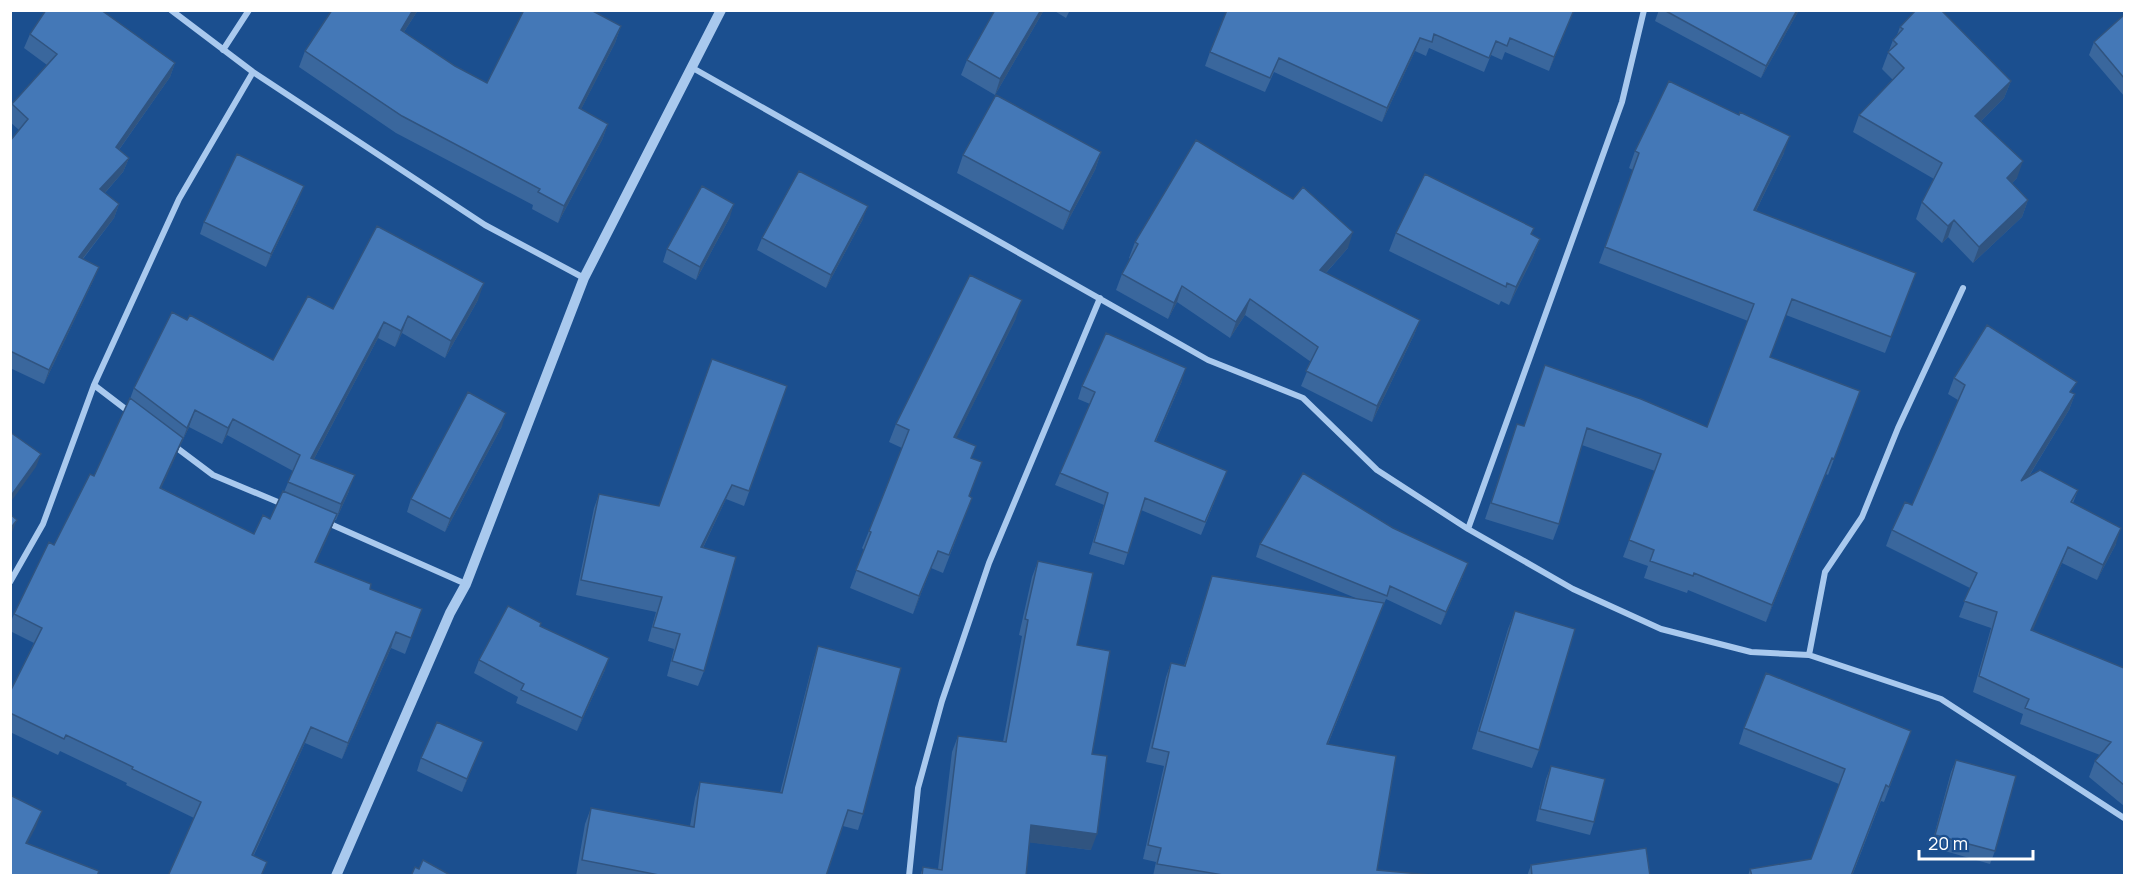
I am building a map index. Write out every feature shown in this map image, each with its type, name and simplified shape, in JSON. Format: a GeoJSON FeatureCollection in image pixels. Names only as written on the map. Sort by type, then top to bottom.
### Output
{"type":"FeatureCollection","features":[{"type":"Feature","properties":{"kind":"street"},"geometry":{"type":"LineString","coordinates":[[171,10],[253,72],[485,225],[584,278]]}},
{"type":"Feature","properties":{"kind":"street"},"geometry":{"type":"LineString","coordinates":[[223,50],[249,10]]}},
{"type":"Feature","properties":{"kind":"street"},"geometry":{"type":"LineString","coordinates":[[336,876],[450,613],[466,584],[584,278],[721,10]]}},
{"type":"Feature","properties":{"kind":"street"},"geometry":{"type":"LineString","coordinates":[[1468,529],[1622,102],[1644,10]]}},
{"type":"Feature","properties":{"kind":"street"},"geometry":{"type":"LineString","coordinates":[[691,66],[1208,360],[1303,398],[1377,470],[1468,529],[1573,589],[1661,629],[1751,652],[1809,655],[1941,699],[2124,818]]}},
{"type":"Feature","properties":{"kind":"street"},"geometry":{"type":"LineString","coordinates":[[10,582],[43,524],[94,385],[179,199],[253,72]]}},
{"type":"Feature","properties":{"kind":"street"},"geometry":{"type":"LineString","coordinates":[[1809,655],[1825,572],[1862,517],[1898,428],[1963,288]]}},
{"type":"Feature","properties":{"kind":"street"},"geometry":{"type":"LineString","coordinates":[[909,876],[918,788],[942,701],[989,562],[1100,298]]}},
{"type":"Feature","properties":{"kind":"street"},"geometry":{"type":"LineString","coordinates":[[94,385],[140,420]]}},
{"type":"Feature","properties":{"kind":"street"},"geometry":{"type":"LineString","coordinates":[[167,441],[213,475],[288,506]]}},
{"type":"Feature","properties":{"kind":"street"},"geometry":{"type":"LineString","coordinates":[[320,520],[466,584]]}},
{"type":"Feature","properties":{"kind":"building"},"geometry":{"type":"Polygon","coordinates":[[[46,10],[101,10],[175,63],[116,147],[129,158],[100,189],[119,204],[79,257],[99,267],[49,370],[10,351],[10,141],[28,119],[12,104],[57,54],[30,34],[46,10]]]}},
{"type":"Feature","properties":{"kind":"building"},"geometry":{"type":"Polygon","coordinates":[[[332,10],[413,10],[401,30],[455,66],[487,83],[524,10],[591,10],[621,26],[579,108],[608,124],[564,206],[538,192],[540,189],[402,116],[305,51],[332,10]]]}},
{"type":"Feature","properties":{"kind":"building"},"geometry":{"type":"Polygon","coordinates":[[[995,10],[1041,10],[1000,79],[967,60],[995,10]]]}},
{"type":"Feature","properties":{"kind":"building"},"geometry":{"type":"Polygon","coordinates":[[[1227,10],[1574,10],[1554,57],[1510,38],[1507,46],[1496,41],[1489,58],[1434,34],[1432,42],[1420,38],[1387,108],[1279,58],[1270,78],[1210,52],[1227,10]]]}},
{"type":"Feature","properties":{"kind":"building"},"geometry":{"type":"Polygon","coordinates":[[[1664,10],[1797,10],[1766,66],[1664,10]]]}},
{"type":"Feature","properties":{"kind":"building"},"geometry":{"type":"Polygon","coordinates":[[[1916,10],[1941,10],[2011,81],[1975,116],[2023,161],[2007,178],[2028,200],[1979,247],[1954,220],[1948,226],[1922,202],[1942,163],[1859,115],[1904,68],[1888,52],[1897,44],[1893,40],[1903,29],[1900,27],[1916,10]]]}},
{"type":"Feature","properties":{"kind":"building"},"geometry":{"type":"Polygon","coordinates":[[[2124,15],[2124,78],[2094,42],[2124,15]]]}},
{"type":"Feature","properties":{"kind":"building"},"geometry":{"type":"Polygon","coordinates":[[[1669,81],[1739,115],[1740,112],[1790,136],[1754,210],[1916,273],[1891,337],[1792,299],[1770,357],[1860,391],[1834,459],[1832,458],[1772,605],[1694,573],[1693,576],[1650,561],[1654,550],[1629,540],[1661,454],[1587,428],[1559,524],[1491,503],[1517,424],[1524,426],[1545,365],[1641,399],[1707,427],[1754,304],[1605,247],[1639,153],[1635,151],[1669,81]]]}},
{"type":"Feature","properties":{"kind":"building"},"geometry":{"type":"Polygon","coordinates":[[[996,95],[1101,152],[1070,212],[963,155],[996,95]]]}},
{"type":"Feature","properties":{"kind":"building"},"geometry":{"type":"Polygon","coordinates":[[[1196,140],[1293,199],[1303,187],[1353,232],[1320,270],[1420,320],[1377,406],[1306,371],[1318,347],[1250,299],[1236,322],[1182,286],[1174,303],[1122,274],[1138,244],[1135,242],[1196,140]]]}},
{"type":"Feature","properties":{"kind":"building"},"geometry":{"type":"Polygon","coordinates":[[[237,154],[304,186],[271,254],[204,222],[237,154]]]}},
{"type":"Feature","properties":{"kind":"building"},"geometry":{"type":"Polygon","coordinates":[[[799,171],[868,206],[831,275],[762,238],[799,171]]]}},
{"type":"Feature","properties":{"kind":"building"},"geometry":{"type":"Polygon","coordinates":[[[1425,174],[1534,228],[1531,234],[1540,239],[1516,287],[1507,283],[1506,287],[1396,233],[1425,174]]]}},
{"type":"Feature","properties":{"kind":"building"},"geometry":{"type":"Polygon","coordinates":[[[702,186],[734,204],[700,267],[667,249],[702,186]]]}},
{"type":"Feature","properties":{"kind":"building"},"geometry":{"type":"Polygon","coordinates":[[[377,226],[484,283],[451,341],[408,316],[401,331],[384,322],[311,458],[355,475],[341,504],[288,482],[300,455],[233,419],[228,428],[195,410],[187,428],[134,388],[172,312],[187,320],[190,315],[273,360],[308,296],[333,309],[377,226]]]}},
{"type":"Feature","properties":{"kind":"building"},"geometry":{"type":"Polygon","coordinates":[[[970,275],[1022,300],[954,437],[976,446],[971,458],[982,462],[969,496],[972,498],[949,555],[938,551],[919,596],[856,570],[909,430],[896,424],[970,275]]]}},
{"type":"Feature","properties":{"kind":"building"},"geometry":{"type":"Polygon","coordinates":[[[1987,325],[2077,382],[2070,392],[2075,394],[2021,481],[2040,470],[2078,490],[2071,502],[2121,528],[2103,565],[2068,547],[2031,630],[2124,668],[2124,785],[2095,761],[2111,742],[2025,708],[2029,699],[1979,676],[1997,612],[1964,601],[1977,573],[1892,530],[1905,502],[1912,505],[1965,385],[1954,378],[1987,325]]]}},
{"type":"Feature","properties":{"kind":"building"},"geometry":{"type":"Polygon","coordinates":[[[1106,333],[1186,368],[1155,441],[1227,471],[1205,522],[1145,498],[1128,553],[1094,542],[1108,493],[1060,473],[1095,392],[1082,386],[1106,333]]]}},
{"type":"Feature","properties":{"kind":"building"},"geometry":{"type":"Polygon","coordinates":[[[712,359],[787,386],[749,491],[732,485],[701,547],[736,557],[704,671],[672,661],[680,634],[653,627],[662,597],[581,580],[599,494],[659,506],[712,359]]]}},
{"type":"Feature","properties":{"kind":"building"},"geometry":{"type":"Polygon","coordinates":[[[468,392],[506,413],[450,519],[411,499],[468,392]]]}},
{"type":"Feature","properties":{"kind":"building"},"geometry":{"type":"Polygon","coordinates":[[[130,398],[183,438],[160,488],[254,534],[263,515],[270,519],[283,491],[337,514],[315,562],[371,584],[370,589],[422,609],[411,638],[396,632],[348,743],[311,727],[252,855],[267,862],[261,876],[168,876],[201,802],[66,735],[64,739],[10,713],[10,692],[42,628],[14,614],[49,542],[54,545],[90,474],[94,476],[130,398]]]}},
{"type":"Feature","properties":{"kind":"building"},"geometry":{"type":"Polygon","coordinates":[[[10,432],[41,454],[10,497],[10,432]]]}},
{"type":"Feature","properties":{"kind":"building"},"geometry":{"type":"Polygon","coordinates":[[[1303,473],[1393,528],[1468,563],[1446,612],[1390,586],[1387,596],[1260,544],[1303,473]]]}},
{"type":"Feature","properties":{"kind":"building"},"geometry":{"type":"Polygon","coordinates":[[[10,514],[17,520],[10,529],[10,514]]]}},
{"type":"Feature","properties":{"kind":"building"},"geometry":{"type":"Polygon","coordinates":[[[1038,561],[1093,573],[1077,645],[1110,651],[1092,754],[1107,756],[1097,834],[1031,825],[1026,876],[922,876],[923,867],[942,870],[958,736],[1006,742],[1028,620],[1025,619],[1038,561]]]}},
{"type":"Feature","properties":{"kind":"building"},"geometry":{"type":"Polygon","coordinates":[[[1212,576],[1384,603],[1327,744],[1396,756],[1377,870],[1442,876],[1229,876],[1157,864],[1161,848],[1148,845],[1169,752],[1152,748],[1171,663],[1185,666],[1212,576]]]}},
{"type":"Feature","properties":{"kind":"building"},"geometry":{"type":"Polygon","coordinates":[[[508,606],[541,623],[540,626],[609,658],[582,718],[521,690],[524,684],[479,660],[508,606]]]}},
{"type":"Feature","properties":{"kind":"building"},"geometry":{"type":"Polygon","coordinates":[[[1515,611],[1575,629],[1539,750],[1479,731],[1515,611]]]}},
{"type":"Feature","properties":{"kind":"building"},"geometry":{"type":"Polygon","coordinates":[[[818,646],[901,668],[863,814],[848,810],[826,876],[664,876],[582,860],[591,808],[694,827],[700,782],[782,793],[818,646]]]}},
{"type":"Feature","properties":{"kind":"building"},"geometry":{"type":"Polygon","coordinates":[[[1766,673],[1911,731],[1889,787],[1886,785],[1851,876],[1752,876],[1750,869],[1811,859],[1845,769],[1744,728],[1766,673]]]}},
{"type":"Feature","properties":{"kind":"building"},"geometry":{"type":"Polygon","coordinates":[[[437,722],[483,742],[467,779],[421,758],[437,722]]]}},
{"type":"Feature","properties":{"kind":"building"},"geometry":{"type":"Polygon","coordinates":[[[1956,760],[2016,776],[1995,851],[1935,835],[1956,760]]]}},
{"type":"Feature","properties":{"kind":"building"},"geometry":{"type":"Polygon","coordinates":[[[1551,766],[1605,779],[1594,822],[1540,809],[1551,766]]]}},
{"type":"Feature","properties":{"kind":"building"},"geometry":{"type":"Polygon","coordinates":[[[10,795],[42,811],[26,843],[99,871],[97,876],[10,876],[10,795]]]}},
{"type":"Feature","properties":{"kind":"building"},"geometry":{"type":"Polygon","coordinates":[[[1646,848],[1650,876],[1532,876],[1531,865],[1646,848]]]}},
{"type":"Feature","properties":{"kind":"building"},"geometry":{"type":"Polygon","coordinates":[[[423,860],[452,876],[411,876],[415,867],[419,869],[423,860]]]}}]}
